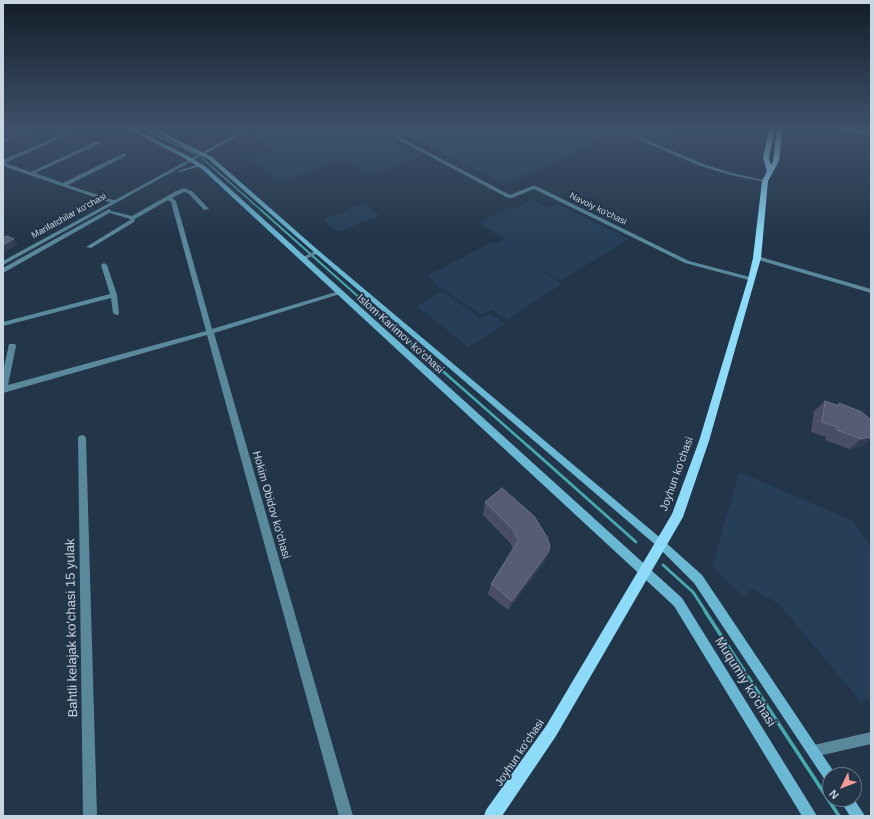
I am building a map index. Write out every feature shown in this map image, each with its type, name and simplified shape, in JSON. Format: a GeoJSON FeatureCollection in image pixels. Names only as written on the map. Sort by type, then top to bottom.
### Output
{"type":"FeatureCollection","features":[{"type":"Feature","properties":{"kind":"main road","name":"Islom Karimov ko'chasi"},"geometry":{"type":"LineString","coordinates":[[200,166],[646,572]]}},
{"type":"Feature","properties":{"kind":"main road","name":"Islom Karimov ko'chasi"},"geometry":{"type":"LineString","coordinates":[[221,166],[317,252],[661,544]]}},
{"type":"Feature","properties":{"kind":"main road","name":"Joyhun ko'chasi"},"geometry":{"type":"LineString","coordinates":[[492,816],[552,731],[677,517],[704,440],[752,279],[757,258],[767,176],[766,166]]}},
{"type":"Feature","properties":{"kind":"main road","name":"Joyhun ko'chasi"},"geometry":{"type":"LineString","coordinates":[[767,176],[773,166]]}},
{"type":"Feature","properties":{"kind":"main road","name":"Muqumiy ko'chasi"},"geometry":{"type":"LineString","coordinates":[[661,544],[698,579],[825,767]]}},
{"type":"Feature","properties":{"kind":"main road","name":"Muqumiy ko'chasi"},"geometry":{"type":"LineString","coordinates":[[646,572],[678,602],[810,816]]}},
{"type":"Feature","properties":{"kind":"main road"},"geometry":{"type":"LineString","coordinates":[[852,807],[858,816]]}},
{"type":"Feature","properties":{"kind":"street"},"geometry":{"type":"LineString","coordinates":[[12,166],[114,202]]}},
{"type":"Feature","properties":{"kind":"street"},"geometry":{"type":"LineString","coordinates":[[32,173],[47,166]]}},
{"type":"Feature","properties":{"kind":"street"},"geometry":{"type":"LineString","coordinates":[[65,184],[101,166]]}},
{"type":"Feature","properties":{"kind":"street","name":"Marifatchilar ko'chasi"},"geometry":{"type":"LineString","coordinates":[[3,263],[179,166]]}},
{"type":"Feature","properties":{"kind":"street","name":"Marifatchilar ko'chasi"},"geometry":{"type":"LineString","coordinates":[[3,271],[180,171],[195,166]]}},
{"type":"Feature","properties":{"kind":"street","name":"Navoiy ko'chasi"},"geometry":{"type":"LineString","coordinates":[[451,166],[510,198],[534,187],[687,262],[752,279]]}},
{"type":"Feature","properties":{"kind":"street"},"geometry":{"type":"LineString","coordinates":[[706,166],[731,174],[767,176]]}},
{"type":"Feature","properties":{"kind":"street"},"geometry":{"type":"LineString","coordinates":[[89,247],[132,221],[133,218],[184,190],[190,192],[206,209]]}},
{"type":"Feature","properties":{"kind":"street","name":"Hokim Obidov ko'chasi"},"geometry":{"type":"LineString","coordinates":[[170,199],[210,332],[346,816]]}},
{"type":"Feature","properties":{"kind":"street"},"geometry":{"type":"LineString","coordinates":[[109,211],[133,218]]}},
{"type":"Feature","properties":{"kind":"street"},"geometry":{"type":"LineString","coordinates":[[302,259],[317,252]]}},
{"type":"Feature","properties":{"kind":"street"},"geometry":{"type":"LineString","coordinates":[[757,258],[871,291]]}},
{"type":"Feature","properties":{"kind":"street"},"geometry":{"type":"LineString","coordinates":[[104,265],[114,295],[116,313]]}},
{"type":"Feature","properties":{"kind":"street"},"geometry":{"type":"LineString","coordinates":[[12,346],[3,389],[210,332],[338,293]]}},
{"type":"Feature","properties":{"kind":"street"},"geometry":{"type":"LineString","coordinates":[[3,324],[114,295]]}},
{"type":"Feature","properties":{"kind":"street","name":"Bahtli kelajak ko'chasi 15 yulak"},"geometry":{"type":"LineString","coordinates":[[82,438],[90,816]]}},
{"type":"Feature","properties":{"kind":"street"},"geometry":{"type":"LineString","coordinates":[[814,750],[871,738]]}},
{"type":"Feature","properties":{"kind":"shaded area"},"geometry":{"type":"Polygon","coordinates":[[[259,166],[325,166],[280,183],[278,181],[285,178],[277,181],[259,166]]]}},
{"type":"Feature","properties":{"kind":"shaded area"},"geometry":{"type":"Polygon","coordinates":[[[354,166],[395,166],[370,176],[354,166]]]}},
{"type":"Feature","properties":{"kind":"shaded area"},"geometry":{"type":"Polygon","coordinates":[[[469,166],[545,166],[506,185],[469,166]]]}},
{"type":"Feature","properties":{"kind":"shaded area"},"geometry":{"type":"Polygon","coordinates":[[[533,200],[550,208],[558,204],[629,239],[560,281],[526,261],[562,284],[507,320],[492,310],[482,315],[442,289],[427,276],[494,241],[497,243],[504,239],[478,223],[510,207],[513,209],[533,200]]]}},
{"type":"Feature","properties":{"kind":"shaded area"},"geometry":{"type":"Polygon","coordinates":[[[364,203],[380,215],[338,232],[323,220],[364,203]]]}},
{"type":"Feature","properties":{"kind":"shaded area"},"geometry":{"type":"Polygon","coordinates":[[[442,291],[481,318],[490,313],[505,324],[468,347],[417,306],[442,291]]]}},
{"type":"Feature","properties":{"kind":"shaded area"},"geometry":{"type":"Polygon","coordinates":[[[739,472],[853,521],[871,547],[871,700],[861,702],[779,604],[752,589],[744,597],[712,567],[739,472]]]}},
{"type":"Feature","properties":{"kind":"building"},"geometry":{"type":"Polygon","coordinates":[[[7,236],[14,239],[3,245],[3,238],[7,236]]]}},
{"type":"Feature","properties":{"kind":"building"},"geometry":{"type":"Polygon","coordinates":[[[825,401],[839,406],[839,403],[862,412],[871,420],[871,437],[861,439],[837,430],[837,427],[822,422],[825,401]]]}},
{"type":"Feature","properties":{"kind":"building"},"geometry":{"type":"Polygon","coordinates":[[[502,488],[534,516],[547,537],[550,546],[549,551],[512,601],[491,584],[518,541],[514,531],[485,502],[502,488]]]}},
{"type":"Feature","properties":{"kind":"waterway"},"geometry":{"type":"LineString","coordinates":[[211,166],[262,211]]}},
{"type":"Feature","properties":{"kind":"waterway"},"geometry":{"type":"LineString","coordinates":[[261,210],[380,316]]}},
{"type":"Feature","properties":{"kind":"waterway"},"geometry":{"type":"LineString","coordinates":[[379,315],[529,447]]}},
{"type":"Feature","properties":{"kind":"waterway"},"geometry":{"type":"LineString","coordinates":[[528,446],[636,542]]}},
{"type":"Feature","properties":{"kind":"waterway"},"geometry":{"type":"LineString","coordinates":[[663,565],[693,592],[706,612]]}},
{"type":"Feature","properties":{"kind":"waterway"},"geometry":{"type":"LineString","coordinates":[[705,611],[839,816]]}}]}
